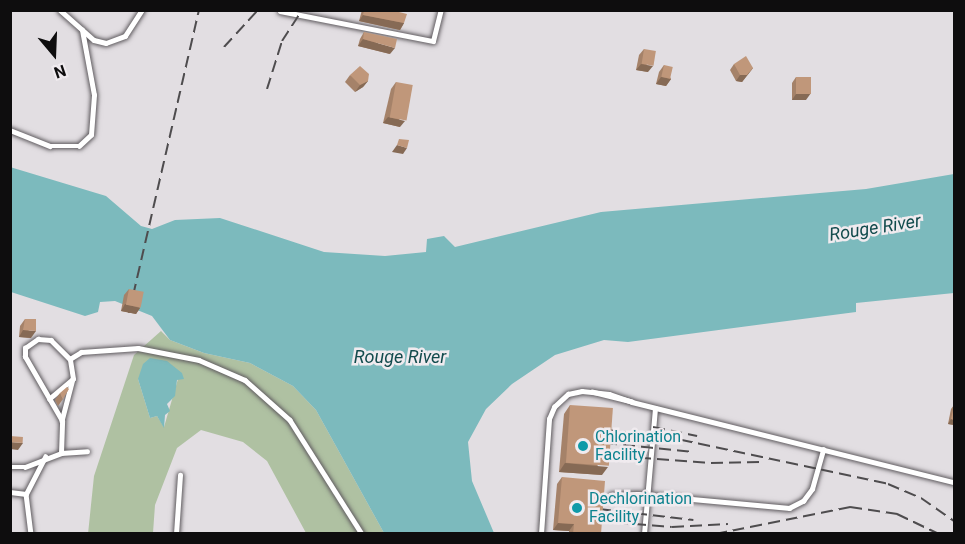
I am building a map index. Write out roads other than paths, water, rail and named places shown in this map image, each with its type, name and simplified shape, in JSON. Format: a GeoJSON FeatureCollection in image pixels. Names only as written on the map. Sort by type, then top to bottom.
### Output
{"type":"FeatureCollection","features":[{"type":"Feature","properties":{"kind":"lane"},"geometry":{"type":"LineString","coordinates":[[60,10],[94,40],[116,41],[132,29],[142,10]]}},
{"type":"Feature","properties":{"kind":"lane"},"geometry":{"type":"LineString","coordinates":[[280,11],[433,41],[441,10]]}},
{"type":"Feature","properties":{"kind":"lane"},"geometry":{"type":"LineString","coordinates":[[10,130],[50,146],[79,146],[91,135],[94,95],[82,30]]}},
{"type":"Feature","properties":{"kind":"lane"},"geometry":{"type":"LineString","coordinates":[[61,453],[62,421],[73,379],[70,359],[51,340],[38,339],[25,348],[25,357],[62,421]]}},
{"type":"Feature","properties":{"kind":"lane"},"geometry":{"type":"LineString","coordinates":[[70,359],[81,352],[138,348],[199,360],[244,380],[290,420],[362,534]]}},
{"type":"Feature","properties":{"kind":"lane"},"geometry":{"type":"LineString","coordinates":[[49,399],[73,379]]}},
{"type":"Feature","properties":{"kind":"lane"},"geometry":{"type":"LineString","coordinates":[[541,534],[551,414],[568,394],[592,392],[954,482]]}},
{"type":"Feature","properties":{"kind":"lane"},"geometry":{"type":"LineString","coordinates":[[644,534],[645,497],[655,408]]}},
{"type":"Feature","properties":{"kind":"lane"},"geometry":{"type":"LineString","coordinates":[[645,497],[628,499],[611,495],[618,492],[645,497],[789,508],[808,496],[823,450]]}},
{"type":"Feature","properties":{"kind":"lane"},"geometry":{"type":"LineString","coordinates":[[10,466],[25,467],[45,457],[87,451]]}},
{"type":"Feature","properties":{"kind":"lane"},"geometry":{"type":"LineString","coordinates":[[31,534],[26,494],[45,457]]}},
{"type":"Feature","properties":{"kind":"lane"},"geometry":{"type":"LineString","coordinates":[[176,534],[180,475]]}},
{"type":"Feature","properties":{"kind":"lane"},"geometry":{"type":"LineString","coordinates":[[10,492],[26,494]]}},
{"type":"Feature","properties":{"kind":"water","name":"Rouge River"},"geometry":{"type":"Polygon","coordinates":[[[10,167],[106,196],[141,226],[152,229],[175,220],[220,218],[324,252],[385,256],[426,252],[427,239],[444,236],[455,247],[601,212],[866,189],[954,174],[954,293],[856,303],[856,312],[628,342],[604,340],[555,355],[512,384],[486,409],[468,442],[472,481],[494,533],[384,533],[316,410],[293,386],[250,363],[204,353],[170,340],[152,316],[115,301],[100,302],[98,312],[85,316],[11,292],[10,167]]]}},
{"type":"Feature","properties":{"kind":"water"},"geometry":{"type":"Polygon","coordinates":[[[150,358],[167,361],[182,373],[184,379],[177,380],[175,396],[167,404],[170,411],[165,415],[164,428],[157,416],[150,418],[138,379],[143,364],[150,358]]]}},
{"type":"Feature","properties":{"kind":"railway"},"geometry":{"type":"LineString","coordinates":[[129,313],[199,10]]}},
{"type":"Feature","properties":{"kind":"railway"},"geometry":{"type":"LineString","coordinates":[[224,47],[258,10]]}},
{"type":"Feature","properties":{"kind":"railway"},"geometry":{"type":"LineString","coordinates":[[267,89],[282,41],[302,10]]}},
{"type":"Feature","properties":{"kind":"railway"},"geometry":{"type":"LineString","coordinates":[[653,427],[697,436]]}},
{"type":"Feature","properties":{"kind":"railway"},"geometry":{"type":"LineString","coordinates":[[606,430],[663,436],[888,484],[921,498],[954,521]]}},
{"type":"Feature","properties":{"kind":"railway"},"geometry":{"type":"LineString","coordinates":[[605,443],[694,452]]}},
{"type":"Feature","properties":{"kind":"railway"},"geometry":{"type":"LineString","coordinates":[[603,455],[711,463],[760,462]]}},
{"type":"Feature","properties":{"kind":"railway"},"geometry":{"type":"LineString","coordinates":[[715,534],[850,507],[897,514],[939,534]]}},
{"type":"Feature","properties":{"kind":"railway"},"geometry":{"type":"LineString","coordinates":[[599,509],[693,520]]}},
{"type":"Feature","properties":{"kind":"railway"},"geometry":{"type":"LineString","coordinates":[[598,521],[672,527],[728,524]]}},
{"type":"Feature","properties":{"kind":"place","name":"Chlorination Facility"},"geometry":{"type":"Point","coordinates":[583,446]}},
{"type":"Feature","properties":{"kind":"place","name":"Dechlorination Facility"},"geometry":{"type":"Point","coordinates":[577,508]}}]}
